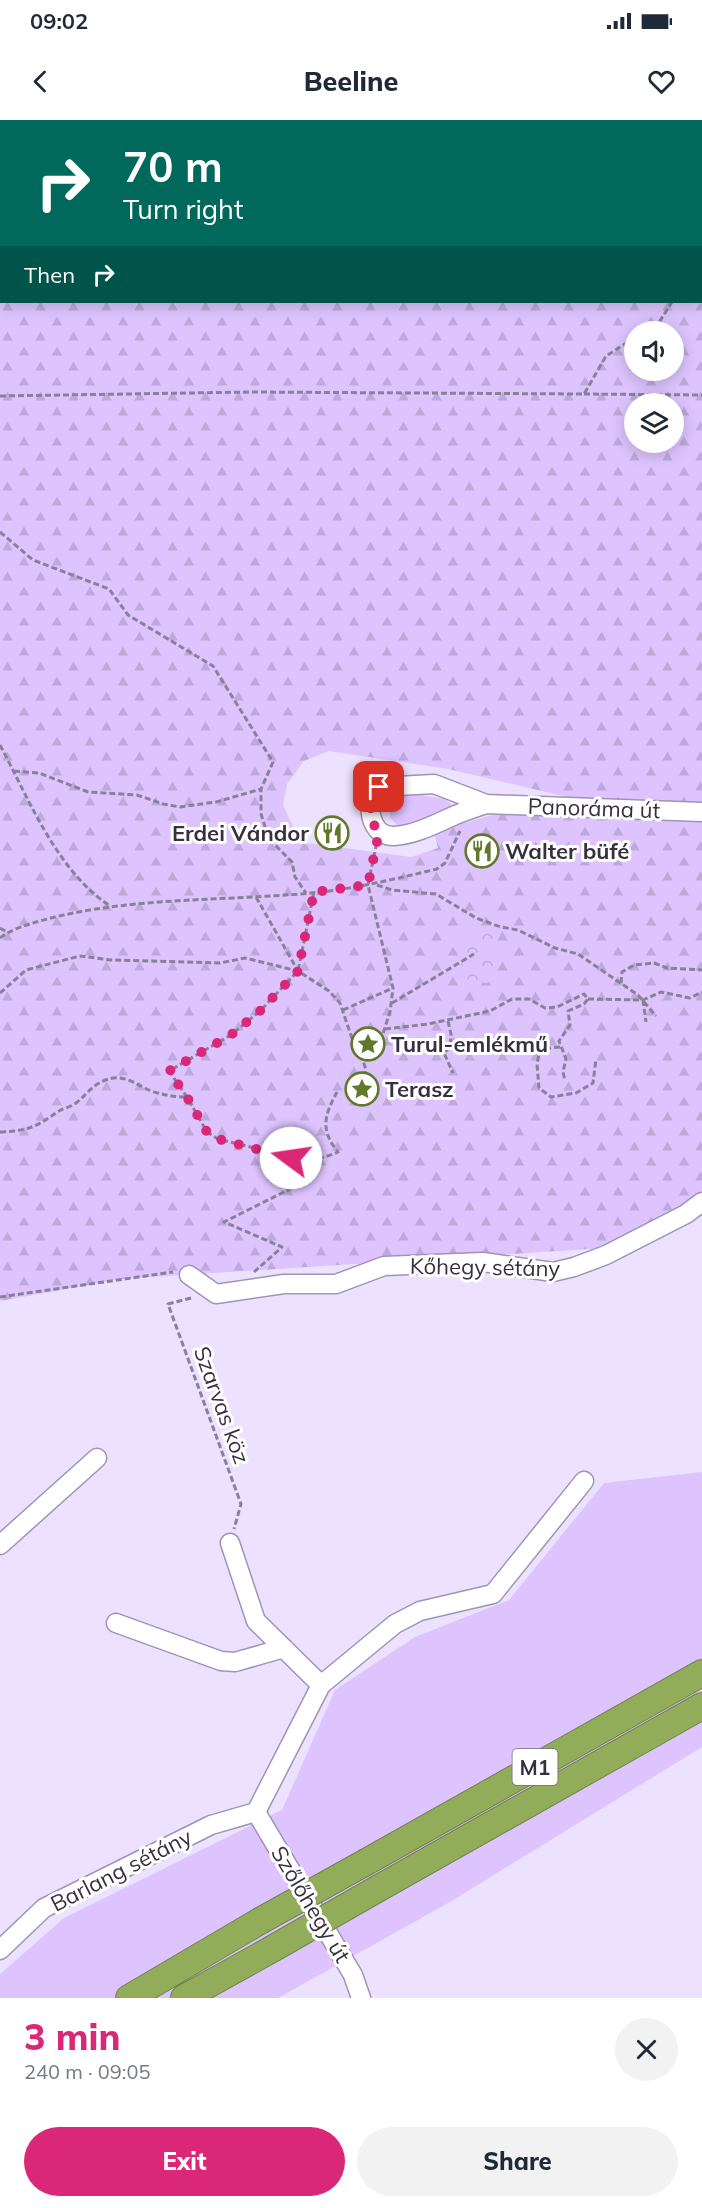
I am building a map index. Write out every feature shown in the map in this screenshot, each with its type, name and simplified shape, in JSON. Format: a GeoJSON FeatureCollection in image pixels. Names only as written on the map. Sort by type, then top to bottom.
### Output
{"type":"FeatureCollection","features":[{"type":"Feature","properties":{"kind":"highway","name":"M1"},"geometry":{"type":"LineString","coordinates":[[129,1998],[702,1673]]}},
{"type":"Feature","properties":{"kind":"highway","name":"M1"},"geometry":{"type":"LineString","coordinates":[[184,1998],[702,1706]]}},
{"type":"Feature","properties":{"kind":"street"},"geometry":{"type":"LineString","coordinates":[[434,784],[486,804],[407,834],[392,836],[379,832],[374,825],[371,809],[374,793],[379,787],[434,784]]}},
{"type":"Feature","properties":{"kind":"street","name":"Panoráma út"},"geometry":{"type":"LineString","coordinates":[[486,804],[702,812]]}},
{"type":"Feature","properties":{"kind":"street","name":"Kőhegy sétány"},"geometry":{"type":"LineString","coordinates":[[189,1275],[216,1294],[284,1284],[336,1284],[384,1266],[483,1262],[553,1272],[574,1268],[606,1255],[686,1214],[702,1202]]}},
{"type":"Feature","properties":{"kind":"street"},"geometry":{"type":"LineString","coordinates":[[0,1545],[97,1458]]}},
{"type":"Feature","properties":{"kind":"street"},"geometry":{"type":"LineString","coordinates":[[256,1812],[321,1685],[395,1624],[420,1611],[493,1594],[584,1481]]}},
{"type":"Feature","properties":{"kind":"street"},"geometry":{"type":"LineString","coordinates":[[230,1542],[253,1617],[321,1685]]}},
{"type":"Feature","properties":{"kind":"street"},"geometry":{"type":"LineString","coordinates":[[116,1623],[220,1661],[235,1662],[284,1648]]}},
{"type":"Feature","properties":{"kind":"street","name":"Barlang sétány"},"geometry":{"type":"LineString","coordinates":[[0,1950],[44,1908],[212,1825],[256,1812]]}},
{"type":"Feature","properties":{"kind":"street","name":"Szőlőhegy út"},"geometry":{"type":"LineString","coordinates":[[256,1812],[352,1975],[361,1998]]}},
{"type":"Feature","properties":{"kind":"path"},"geometry":{"type":"LineString","coordinates":[[660,321],[671,303]]}},
{"type":"Feature","properties":{"kind":"path"},"geometry":{"type":"LineString","coordinates":[[584,394],[606,356],[624,344]]}},
{"type":"Feature","properties":{"kind":"path"},"geometry":{"type":"LineString","coordinates":[[0,396],[251,392],[702,395]]}},
{"type":"Feature","properties":{"kind":"path"},"geometry":{"type":"LineString","coordinates":[[0,532],[33,560],[109,589],[128,615],[213,666],[273,762],[268,768],[261,789],[261,814],[267,833],[292,862],[296,877],[306,893]]}},
{"type":"Feature","properties":{"kind":"path"},"geometry":{"type":"LineString","coordinates":[[0,745],[32,808],[57,849],[82,881],[111,907]]}},
{"type":"Feature","properties":{"kind":"path"},"geometry":{"type":"LineString","coordinates":[[14,771],[39,773],[88,792],[137,795],[171,806],[216,802],[261,789]]}},
{"type":"Feature","properties":{"kind":"path"},"geometry":{"type":"LineString","coordinates":[[0,938],[7,932],[22,926],[111,907],[306,893],[375,884],[442,866],[462,828]]}},
{"type":"Feature","properties":{"kind":"path"},"geometry":{"type":"LineString","coordinates":[[0,993],[26,970],[80,956],[111,960],[220,963],[245,958],[298,971],[329,991],[339,1000],[357,1053],[376,1054],[392,1003],[393,988],[368,885],[379,832]]}},
{"type":"Feature","properties":{"kind":"path"},"geometry":{"type":"LineString","coordinates":[[375,884],[392,890],[436,894],[476,918],[518,930],[555,948],[578,954],[644,1000],[656,1016]]}},
{"type":"Feature","properties":{"kind":"path"},"geometry":{"type":"LineString","coordinates":[[314,892],[298,971],[260,1011],[231,1035],[169,1071],[212,1137],[303,1160],[323,1158],[338,1152],[327,1138],[327,1111],[337,1092]]}},
{"type":"Feature","properties":{"kind":"path"},"geometry":{"type":"LineString","coordinates":[[256,897],[298,971]]}},
{"type":"Feature","properties":{"kind":"path"},"geometry":{"type":"LineString","coordinates":[[0,928],[7,932]]}},
{"type":"Feature","properties":{"kind":"path"},"geometry":{"type":"LineString","coordinates":[[392,1003],[474,954]]}},
{"type":"Feature","properties":{"kind":"path"},"geometry":{"type":"LineString","coordinates":[[621,983],[622,972],[634,965],[654,963],[667,968],[702,970]]}},
{"type":"Feature","properties":{"kind":"path"},"geometry":{"type":"LineString","coordinates":[[343,1010],[393,988]]}},
{"type":"Feature","properties":{"kind":"path"},"geometry":{"type":"LineString","coordinates":[[588,999],[644,1000],[661,992],[690,998],[702,992]]}},
{"type":"Feature","properties":{"kind":"path"},"geometry":{"type":"LineString","coordinates":[[385,1029],[490,1011],[512,999],[529,999],[545,1008],[557,1007],[584,994],[588,999]]}},
{"type":"Feature","properties":{"kind":"path"},"geometry":{"type":"LineString","coordinates":[[565,1081],[563,1072],[566,1059],[559,1041],[570,1025],[568,1011],[584,1004],[588,999]]}},
{"type":"Feature","properties":{"kind":"path"},"geometry":{"type":"LineString","coordinates":[[644,1000],[646,1022]]}},
{"type":"Feature","properties":{"kind":"path"},"geometry":{"type":"LineString","coordinates":[[447,1020],[451,1034],[450,1047],[444,1053],[453,1073]]}},
{"type":"Feature","properties":{"kind":"path"},"geometry":{"type":"LineString","coordinates":[[560,1047],[540,1050],[537,1065],[539,1088],[551,1097],[576,1093],[593,1083],[596,1059]]}},
{"type":"Feature","properties":{"kind":"path"},"geometry":{"type":"LineString","coordinates":[[361,1054],[366,1070],[362,1089]]}},
{"type":"Feature","properties":{"kind":"path"},"geometry":{"type":"LineString","coordinates":[[0,1132],[22,1131],[42,1124],[61,1110],[75,1104],[91,1087],[112,1078],[126,1078],[171,1097],[187,1097]]}},
{"type":"Feature","properties":{"kind":"path"},"geometry":{"type":"LineString","coordinates":[[230,1292],[282,1247],[224,1222],[300,1184],[291,1158]]}},
{"type":"Feature","properties":{"kind":"path"},"geometry":{"type":"LineString","coordinates":[[0,1297],[169,1271],[189,1275]]}},
{"type":"Feature","properties":{"kind":"path","name":"Szarvas köz"},"geometry":{"type":"LineString","coordinates":[[193,1297],[168,1304],[241,1504],[230,1542]]}},
{"type":"Feature","properties":{"kind":"green space"},"geometry":{"type":"Polygon","coordinates":[[[0,303],[702,303],[702,1194],[621,1247],[120,1279],[0,1301],[0,303]],[[329,751],[304,761],[287,784],[283,805],[300,842],[411,857],[438,848],[434,832],[499,813],[565,816],[567,797],[448,769],[329,751]]]}},
{"type":"Feature","properties":{"kind":"green space"},"geometry":{"type":"Polygon","coordinates":[[[416,794],[444,799],[451,806],[448,811],[403,827],[397,825],[390,818],[391,807],[400,797],[416,794]]]}},
{"type":"Feature","properties":{"kind":"green space"},"geometry":{"type":"Polygon","coordinates":[[[488,926],[494,929],[498,969],[494,980],[487,983],[468,980],[460,960],[463,938],[473,928],[488,926]]]}},
{"type":"Feature","properties":{"kind":"green space"},"geometry":{"type":"Polygon","coordinates":[[[702,1472],[702,1747],[450,1902],[278,1998],[0,1998],[0,1974],[64,1918],[282,1810],[335,1690],[415,1637],[509,1600],[604,1483],[702,1472]]]}},
{"type":"Feature","properties":{"kind":"place","name":"Erdei Vándor"},"geometry":{"type":"Point","coordinates":[332,833]}},
{"type":"Feature","properties":{"kind":"place","name":"Walter büfé"},"geometry":{"type":"Point","coordinates":[482,851]}},
{"type":"Feature","properties":{"kind":"place","name":"Turul-emlékmű"},"geometry":{"type":"Point","coordinates":[368,1044]}},
{"type":"Feature","properties":{"kind":"place","name":"Terasz"},"geometry":{"type":"Point","coordinates":[362,1089]}},
{"type":"Feature","properties":{"kind":"route"},"geometry":{"type":"LineString","coordinates":[[291,1158],[209,1135],[169,1071],[231,1035],[260,1011],[298,971],[314,892],[368,885],[379,832],[372,820],[372,800],[379,787]]}}]}
